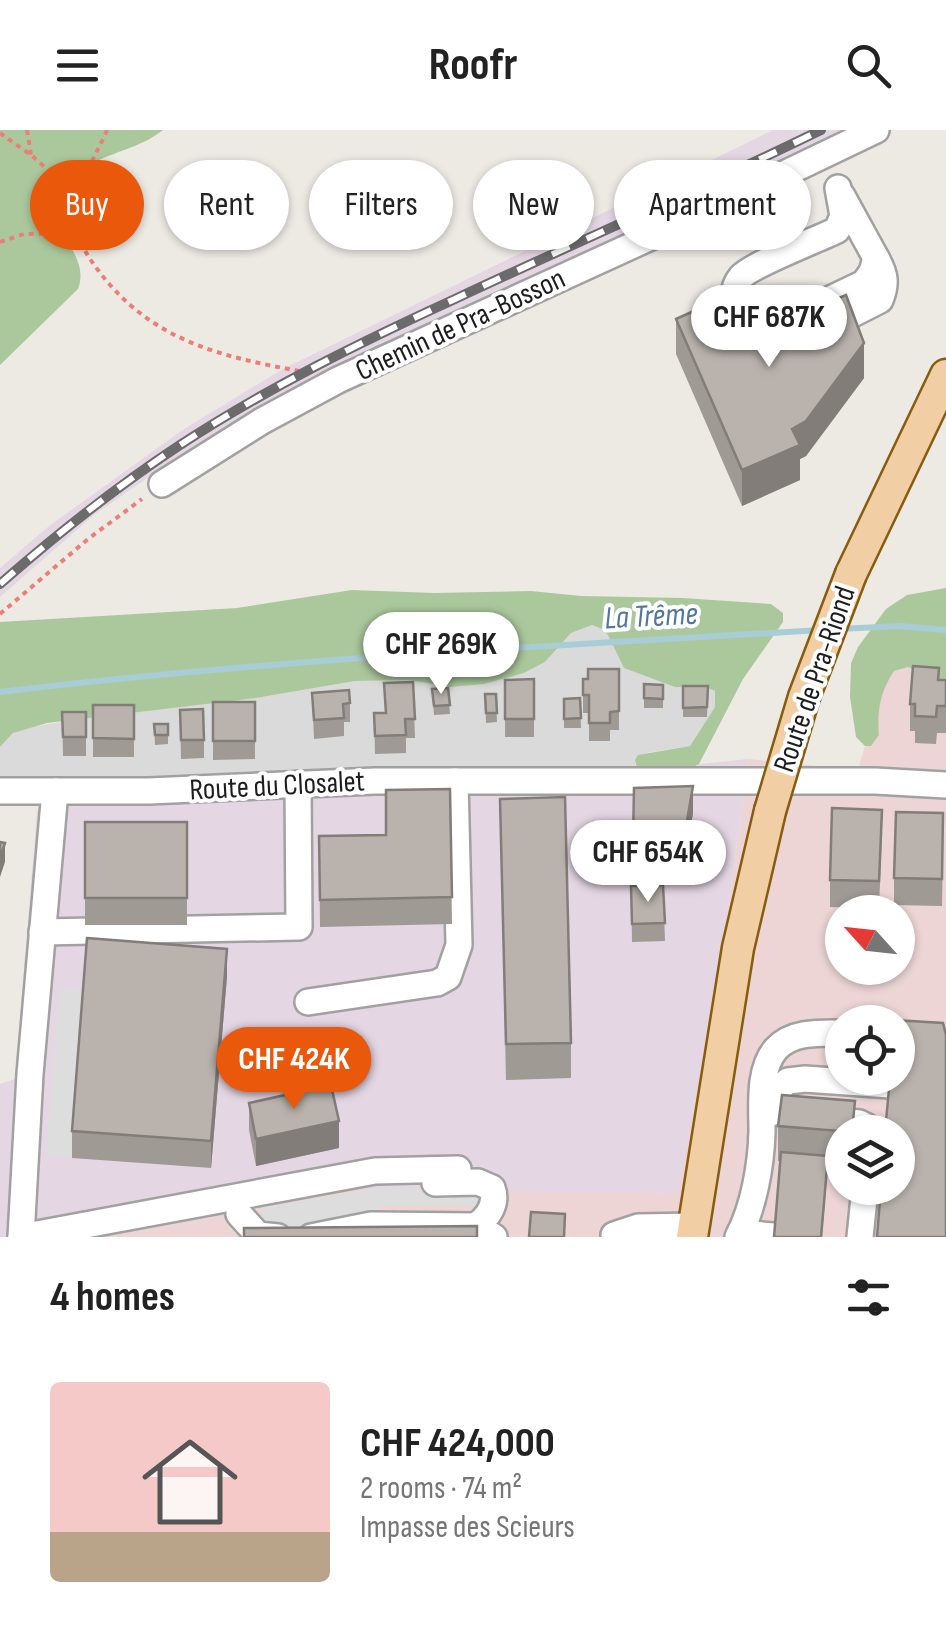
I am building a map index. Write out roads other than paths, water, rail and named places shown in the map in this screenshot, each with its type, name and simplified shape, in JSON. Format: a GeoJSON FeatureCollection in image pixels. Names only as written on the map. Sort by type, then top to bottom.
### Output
{"type":"FeatureCollection","features":[{"type":"Feature","properties":{"kind":"main road","name":"Route de Pra-Riond"},"geometry":{"type":"LineString","coordinates":[[692,1232],[738,948],[770,811],[804,697],[851,574],[946,374]]}},
{"type":"Feature","properties":{"kind":"street","name":"Chemin de Pra-Bosson"},"geometry":{"type":"LineString","coordinates":[[162,484],[262,421],[338,380],[876,130]]}},
{"type":"Feature","properties":{"kind":"street"},"geometry":{"type":"LineString","coordinates":[[822,156],[884,271],[886,284],[880,300],[785,348],[766,350],[750,339],[735,314],[734,294],[742,276],[837,230],[842,216],[838,188]]}},
{"type":"Feature","properties":{"kind":"street"},"geometry":{"type":"LineString","coordinates":[[308,1002],[436,983],[448,977],[459,945],[455,781]]}},
{"type":"Feature","properties":{"kind":"street","name":"Route du Closalet"},"geometry":{"type":"LineString","coordinates":[[0,791],[455,781],[875,781],[946,785]]}},
{"type":"Feature","properties":{"kind":"street"},"geometry":{"type":"LineString","coordinates":[[42,932],[300,926],[298,784]]}},
{"type":"Feature","properties":{"kind":"street"},"geometry":{"type":"LineString","coordinates":[[55,791],[21,1237],[240,1217],[315,1184],[354,1175],[393,1169],[458,1169]]}},
{"type":"Feature","properties":{"kind":"street"},"geometry":{"type":"LineString","coordinates":[[766,1123],[762,1097],[767,1068],[775,1051],[796,1037],[825,1034]]}},
{"type":"Feature","properties":{"kind":"street"},"geometry":{"type":"LineString","coordinates":[[757,1236],[748,1216],[766,1123],[778,1089],[788,1081],[825,1080]]}},
{"type":"Feature","properties":{"kind":"street"},"geometry":{"type":"LineString","coordinates":[[766,1123],[825,1123]]}},
{"type":"Feature","properties":{"kind":"street"},"geometry":{"type":"LineString","coordinates":[[311,1237],[371,1226],[483,1226],[494,1193],[484,1183],[315,1184]]}},
{"type":"Feature","properties":{"kind":"street"},"geometry":{"type":"LineString","coordinates":[[860,1237],[863,1205]]}},
{"type":"Feature","properties":{"kind":"street"},"geometry":{"type":"LineString","coordinates":[[240,1217],[258,1234],[278,1237]]}},
{"type":"Feature","properties":{"kind":"street"},"geometry":{"type":"LineString","coordinates":[[614,1235],[638,1227],[692,1232]]}},
{"type":"Feature","properties":{"kind":"waterway","name":"La Trême"},"geometry":{"type":"LineString","coordinates":[[839,629],[899,626],[946,630]]}},
{"type":"Feature","properties":{"kind":"waterway","name":"La Trême"},"geometry":{"type":"LineString","coordinates":[[0,692],[307,662],[821,630]]}},
{"type":"Feature","properties":{"kind":"railway"},"geometry":{"type":"LineString","coordinates":[[0,584],[133,477],[280,385],[420,315],[821,130]]}}]}
